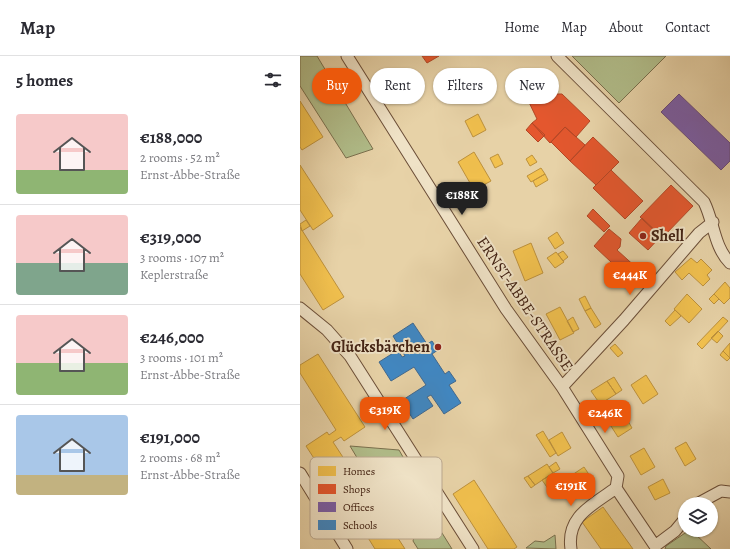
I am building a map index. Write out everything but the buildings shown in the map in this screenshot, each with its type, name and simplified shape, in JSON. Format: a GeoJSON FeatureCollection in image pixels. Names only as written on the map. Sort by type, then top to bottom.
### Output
{"type":"FeatureCollection","features":[{"type":"Feature","properties":{"kind":"street","name":"ERNST-ABBE-STRASSE"},"geometry":{"type":"LineString","coordinates":[[347,56],[506,309],[562,387],[618,476],[616,488]]}},
{"type":"Feature","properties":{"kind":"street"},"geometry":{"type":"LineString","coordinates":[[557,56],[704,202],[713,222],[716,238],[723,256],[730,263]]}},
{"type":"Feature","properties":{"kind":"street","name":"ERNST-ABBE-STRASSE"},"geometry":{"type":"LineString","coordinates":[[562,387],[624,320],[698,233],[713,222]]}},
{"type":"Feature","properties":{"kind":"street"},"geometry":{"type":"LineString","coordinates":[[300,308],[327,330],[350,356],[414,457]]}},
{"type":"Feature","properties":{"kind":"street"},"geometry":{"type":"LineString","coordinates":[[300,473],[310,489]]}},
{"type":"Feature","properties":{"kind":"street"},"geometry":{"type":"LineString","coordinates":[[571,549],[569,538],[571,528],[580,514],[616,488],[656,547],[678,527]]}},
{"type":"Feature","properties":{"kind":"street"},"geometry":{"type":"LineString","coordinates":[[710,497],[721,491],[730,492]]}},
{"type":"Feature","properties":{"kind":"street"},"geometry":{"type":"LineString","coordinates":[[442,500],[473,549]]}},
{"type":"Feature","properties":{"kind":"street"},"geometry":{"type":"LineString","coordinates":[[341,539],[347,549]]}},
{"type":"Feature","properties":{"kind":"green space"},"geometry":{"type":"Polygon","coordinates":[[[300,56],[317,56],[324,68],[312,68],[312,104],[346,104],[373,149],[346,158],[300,86],[300,56]]]}},
{"type":"Feature","properties":{"kind":"green space"},"geometry":{"type":"Polygon","coordinates":[[[572,56],[666,56],[619,103],[572,56]]]}},
{"type":"Feature","properties":{"kind":"green space"},"geometry":{"type":"Polygon","coordinates":[[[350,446],[399,450],[403,457],[357,457],[350,446]]]}},
{"type":"Feature","properties":{"kind":"green space"},"geometry":{"type":"Polygon","coordinates":[[[442,533],[452,549],[418,549],[413,539],[442,539],[442,533]]]}},
{"type":"Feature","properties":{"kind":"green space"},"geometry":{"type":"Polygon","coordinates":[[[555,535],[556,549],[526,548],[535,541],[544,542],[555,535]]]}},
{"type":"Feature","properties":{"kind":"green space"},"geometry":{"type":"Polygon","coordinates":[[[679,537],[698,537],[711,549],[665,549],[666,546],[679,537]]]}},
{"type":"Feature","properties":{"kind":"place","name":"Shell"},"geometry":{"type":"Point","coordinates":[643,236]}},
{"type":"Feature","properties":{"kind":"place","name":"Glücksbärchen"},"geometry":{"type":"Point","coordinates":[438,347]}}]}
